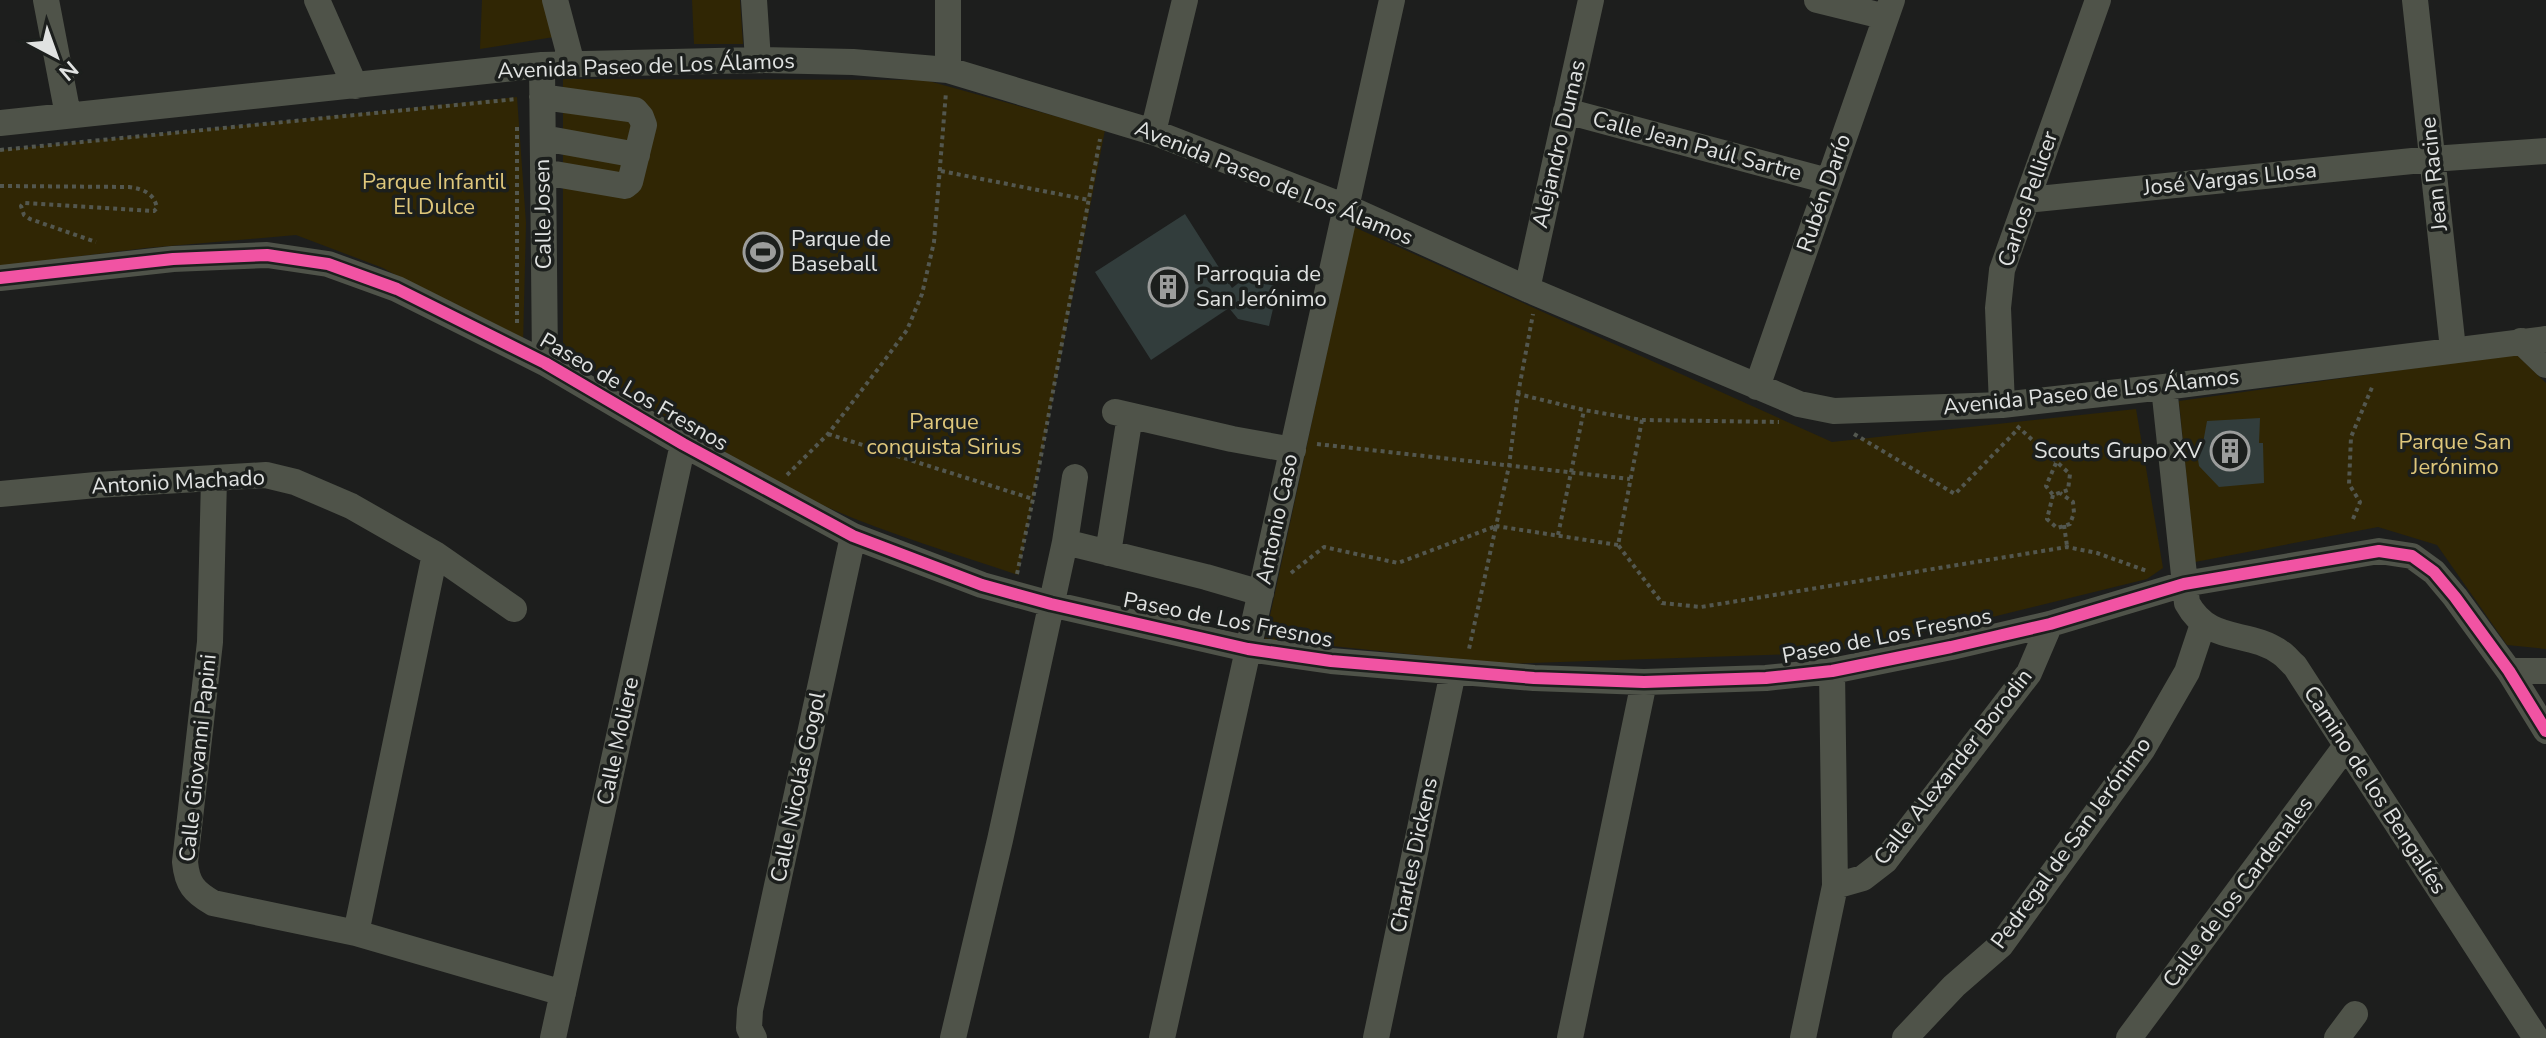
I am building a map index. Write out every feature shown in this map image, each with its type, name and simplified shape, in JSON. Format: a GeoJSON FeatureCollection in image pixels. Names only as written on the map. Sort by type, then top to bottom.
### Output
{"type":"FeatureCollection","features":[{"type":"Feature","properties":{"kind":"street"},"geometry":{"type":"LineString","coordinates":[[46,0],[68,115]]}},
{"type":"Feature","properties":{"kind":"street"},"geometry":{"type":"LineString","coordinates":[[317,0],[355,86]]}},
{"type":"Feature","properties":{"kind":"street"},"geometry":{"type":"LineString","coordinates":[[555,0],[572,64]]}},
{"type":"Feature","properties":{"kind":"street"},"geometry":{"type":"LineString","coordinates":[[754,0],[758,60]]}},
{"type":"Feature","properties":{"kind":"street"},"geometry":{"type":"LineString","coordinates":[[948,0],[948,70]]}},
{"type":"Feature","properties":{"kind":"street"},"geometry":{"type":"LineString","coordinates":[[1153,132],[1185,0]]}},
{"type":"Feature","properties":{"kind":"street","name":"Antonio Caso"},"geometry":{"type":"LineString","coordinates":[[1162,1038],[1392,0]]}},
{"type":"Feature","properties":{"kind":"street","name":"Alejandro Dumas"},"geometry":{"type":"LineString","coordinates":[[1530,290],[1591,0]]}},
{"type":"Feature","properties":{"kind":"street"},"geometry":{"type":"LineString","coordinates":[[1817,0],[1889,9]]}},
{"type":"Feature","properties":{"kind":"street","name":"Jean Racine"},"geometry":{"type":"LineString","coordinates":[[2415,0],[2453,349]]}},
{"type":"Feature","properties":{"kind":"street","name":"Carlos Pellicer"},"geometry":{"type":"LineString","coordinates":[[2002,405],[1998,308],[2002,270],[2105,1]]}},
{"type":"Feature","properties":{"kind":"street","name":"Rubén Darío"},"geometry":{"type":"LineString","coordinates":[[1757,387],[1889,9]]}},
{"type":"Feature","properties":{"kind":"street","name":"Avenida Paseo de Los Álamos"},"geometry":{"type":"LineString","coordinates":[[0,123],[542,65],[758,60],[853,62],[948,70],[1153,132],[1346,207],[1757,387],[1799,404],[1834,411],[2002,405],[2533,340]]}},
{"type":"Feature","properties":{"kind":"street","name":"Calle Josen"},"geometry":{"type":"LineString","coordinates":[[542,65],[545,363]]}},
{"type":"Feature","properties":{"kind":"street"},"geometry":{"type":"LineString","coordinates":[[542,97],[635,110],[644,125],[630,182],[625,186],[543,172]]}},
{"type":"Feature","properties":{"kind":"street","name":"Calle Jean Paúl Sartre"},"geometry":{"type":"LineString","coordinates":[[1566,111],[1828,181]]}},
{"type":"Feature","properties":{"kind":"street"},"geometry":{"type":"LineString","coordinates":[[543,138],[637,155]]}},
{"type":"Feature","properties":{"kind":"street","name":"José Vargas Llosa"},"geometry":{"type":"LineString","coordinates":[[2027,200],[2432,159],[2546,151]]}},
{"type":"Feature","properties":{"kind":"street","name":"Paseo de Los Fresnos"},"geometry":{"type":"LineString","coordinates":[[0,278],[173,259],[267,255],[328,264],[397,289],[545,363],[683,444],[853,536],[982,585],[1051,604],[1248,649],[1331,661],[1534,678],[1644,682],[1766,678],[1832,671],[2050,624],[2184,584],[2379,551],[2412,556],[2434,572],[2509,671],[2546,731]]}},
{"type":"Feature","properties":{"kind":"street"},"geometry":{"type":"LineString","coordinates":[[2533,340],[2546,365]]}},
{"type":"Feature","properties":{"kind":"street"},"geometry":{"type":"LineString","coordinates":[[2164,387],[2187,603],[2203,624]]}},
{"type":"Feature","properties":{"kind":"street"},"geometry":{"type":"LineString","coordinates":[[1108,553],[1122,414],[1294,445]]}},
{"type":"Feature","properties":{"kind":"street","name":"Calle Moliere"},"geometry":{"type":"LineString","coordinates":[[553,1038],[683,444]]}},
{"type":"Feature","properties":{"kind":"street","name":"Antonio Machado"},"geometry":{"type":"LineString","coordinates":[[0,494],[266,475],[295,482],[351,506],[435,554],[514,609]]}},
{"type":"Feature","properties":{"kind":"street"},"geometry":{"type":"LineString","coordinates":[[953,1038],[1065,542],[1075,477]]}},
{"type":"Feature","properties":{"kind":"street","name":"Calle Giovanni Papini"},"geometry":{"type":"LineString","coordinates":[[214,479],[210,642],[185,862],[187,880],[197,894],[213,903],[356,933],[563,993]]}},
{"type":"Feature","properties":{"kind":"street","name":"Calle Nicolás Gogol"},"geometry":{"type":"LineString","coordinates":[[754,1038],[749,1028],[750,1010],[853,536]]}},
{"type":"Feature","properties":{"kind":"street"},"geometry":{"type":"LineString","coordinates":[[1065,542],[1261,593]]}},
{"type":"Feature","properties":{"kind":"street"},"geometry":{"type":"LineString","coordinates":[[356,933],[435,554]]}},
{"type":"Feature","properties":{"kind":"street","name":"Calle Alexander Borodin"},"geometry":{"type":"LineString","coordinates":[[1835,886],[1863,878],[1885,861],[2029,673],[2050,624]]}},
{"type":"Feature","properties":{"kind":"street","name":"Camino de los Bengalíes"},"geometry":{"type":"LineString","coordinates":[[2203,624],[2265,644],[2295,666],[2536,1038]]}},
{"type":"Feature","properties":{"kind":"street","name":"Pedregal de San Jerónimo"},"geometry":{"type":"LineString","coordinates":[[1905,1038],[1954,986],[2001,945],[2133,762],[2187,672],[2203,624]]}},
{"type":"Feature","properties":{"kind":"street"},"geometry":{"type":"LineString","coordinates":[[1803,1038],[1835,886],[1832,671]]}},
{"type":"Feature","properties":{"kind":"street"},"geometry":{"type":"LineString","coordinates":[[2509,671],[2546,671]]}},
{"type":"Feature","properties":{"kind":"street","name":"Charles Dickens"},"geometry":{"type":"LineString","coordinates":[[1376,1038],[1453,672]]}},
{"type":"Feature","properties":{"kind":"street"},"geometry":{"type":"LineString","coordinates":[[1570,1038],[1644,682]]}},
{"type":"Feature","properties":{"kind":"street","name":"Calle de los Cardenales"},"geometry":{"type":"LineString","coordinates":[[2129,1038],[2346,746]]}},
{"type":"Feature","properties":{"kind":"street"},"geometry":{"type":"LineString","coordinates":[[2337,1038],[2355,1014]]}},
{"type":"Feature","properties":{"kind":"path"},"geometry":{"type":"LineString","coordinates":[[772,492],[828,434],[907,330],[922,294],[934,242],[948,70]]}},
{"type":"Feature","properties":{"kind":"path"},"geometry":{"type":"LineString","coordinates":[[0,150],[517,97],[517,112]]}},
{"type":"Feature","properties":{"kind":"path"},"geometry":{"type":"LineString","coordinates":[[1013,592],[1104,118]]}},
{"type":"Feature","properties":{"kind":"path"},"geometry":{"type":"LineString","coordinates":[[517,127],[517,324]]}},
{"type":"Feature","properties":{"kind":"path"},"geometry":{"type":"LineString","coordinates":[[941,171],[1089,200]]}},
{"type":"Feature","properties":{"kind":"path"},"geometry":{"type":"LineString","coordinates":[[0,186],[129,187],[151,195],[157,208],[149,211],[24,203],[21,206],[24,215],[30,219],[96,242],[110,241]]}},
{"type":"Feature","properties":{"kind":"path"},"geometry":{"type":"LineString","coordinates":[[1453,672],[1467,656],[1509,466],[1518,394],[1533,317],[1530,290]]}},
{"type":"Feature","properties":{"kind":"path"},"geometry":{"type":"LineString","coordinates":[[2353,519],[2360,502],[2349,484],[2351,437],[2373,385]]}},
{"type":"Feature","properties":{"kind":"path"},"geometry":{"type":"LineString","coordinates":[[1518,394],[1642,420],[1786,422]]}},
{"type":"Feature","properties":{"kind":"path"},"geometry":{"type":"LineString","coordinates":[[2002,405],[2019,428],[2070,474],[2068,490],[2053,495]]}},
{"type":"Feature","properties":{"kind":"path"},"geometry":{"type":"LineString","coordinates":[[1558,535],[1584,410]]}},
{"type":"Feature","properties":{"kind":"path"},"geometry":{"type":"LineString","coordinates":[[1618,545],[1642,420]]}},
{"type":"Feature","properties":{"kind":"path"},"geometry":{"type":"LineString","coordinates":[[1854,434],[1955,494],[2019,428]]}},
{"type":"Feature","properties":{"kind":"path"},"geometry":{"type":"LineString","coordinates":[[828,434],[1033,499]]}},
{"type":"Feature","properties":{"kind":"path"},"geometry":{"type":"LineString","coordinates":[[1294,445],[1322,445],[1630,479]]}},
{"type":"Feature","properties":{"kind":"path"},"geometry":{"type":"LineString","coordinates":[[2053,495],[2046,486],[2056,463]]}},
{"type":"Feature","properties":{"kind":"path"},"geometry":{"type":"LineString","coordinates":[[2053,495],[2047,519],[2057,528],[2070,524],[2074,513],[2073,502],[2060,493]]}},
{"type":"Feature","properties":{"kind":"path"},"geometry":{"type":"LineString","coordinates":[[2064,525],[2067,547]]}},
{"type":"Feature","properties":{"kind":"path"},"geometry":{"type":"LineString","coordinates":[[1291,573],[1324,547],[1398,563],[1496,526],[1618,545],[1662,603],[1701,607],[2067,547],[2097,553],[2149,572]]}},
{"type":"Feature","properties":{"kind":"green space"},"geometry":{"type":"Polygon","coordinates":[[[482,0],[547,0],[560,36],[480,49],[482,0]]]}},
{"type":"Feature","properties":{"kind":"green space"},"geometry":{"type":"Polygon","coordinates":[[[692,0],[740,0],[743,44],[694,44],[692,0]]]}},
{"type":"Feature","properties":{"kind":"green space","name":"Parque conquista Sirius"},"geometry":{"type":"Polygon","coordinates":[[[563,79],[925,80],[1105,130],[1018,575],[874,526],[791,490],[704,441],[563,350],[563,79]]]}},
{"type":"Feature","properties":{"kind":"green space","name":"Parque Infantil El Dulce"},"geometry":{"type":"Polygon","coordinates":[[[517,97],[526,223],[523,346],[383,268],[296,235],[146,248],[0,266],[0,150],[517,97]]]}},
{"type":"Feature","properties":{"kind":"green space"},"geometry":{"type":"Polygon","coordinates":[[[1354,227],[1832,442],[2136,409],[2163,568],[2147,579],[1968,623],[1826,653],[1503,664],[1265,639],[1354,227]]]}},
{"type":"Feature","properties":{"kind":"green space","name":"Parque San Jerónimo"},"geometry":{"type":"Polygon","coordinates":[[[2516,354],[2546,383],[2546,649],[2507,645],[2437,545],[2378,527],[2195,562],[2179,401],[2516,354]]]}},
{"type":"Feature","properties":{"kind":"building","name":"Parroquia de San Jerónimo"},"geometry":{"type":"Polygon","coordinates":[[[1185,214],[1232,288],[1245,278],[1278,287],[1269,326],[1238,319],[1229,308],[1151,360],[1095,272],[1185,214]]]}},
{"type":"Feature","properties":{"kind":"building","name":"Scouts Grupo XV"},"geometry":{"type":"Polygon","coordinates":[[[2260,418],[2259,443],[2263,443],[2264,483],[2219,487],[2199,466],[2196,446],[2203,443],[2207,421],[2260,418]]]}},
{"type":"Feature","properties":{"kind":"cycle path"},"geometry":{"type":"LineString","coordinates":[[0,278],[173,259],[267,255],[328,264],[397,289],[545,363],[683,444],[853,536],[982,585],[1051,604],[1248,649],[1331,661],[1534,678],[1644,682],[1766,678],[1832,671],[1951,647],[2050,624],[2184,584],[2379,551],[2412,556],[2434,572],[2455,597],[2509,671],[2546,731]]}},
{"type":"Feature","properties":{"kind":"place","name":"Parque de Baseball"},"geometry":{"type":"Point","coordinates":[763,252]}},
{"type":"Feature","properties":{"kind":"place","name":"Parroquia de San Jerónimo"},"geometry":{"type":"Point","coordinates":[1168,287]}},
{"type":"Feature","properties":{"kind":"place","name":"Scouts Grupo XV"},"geometry":{"type":"Point","coordinates":[2230,451]}}]}
